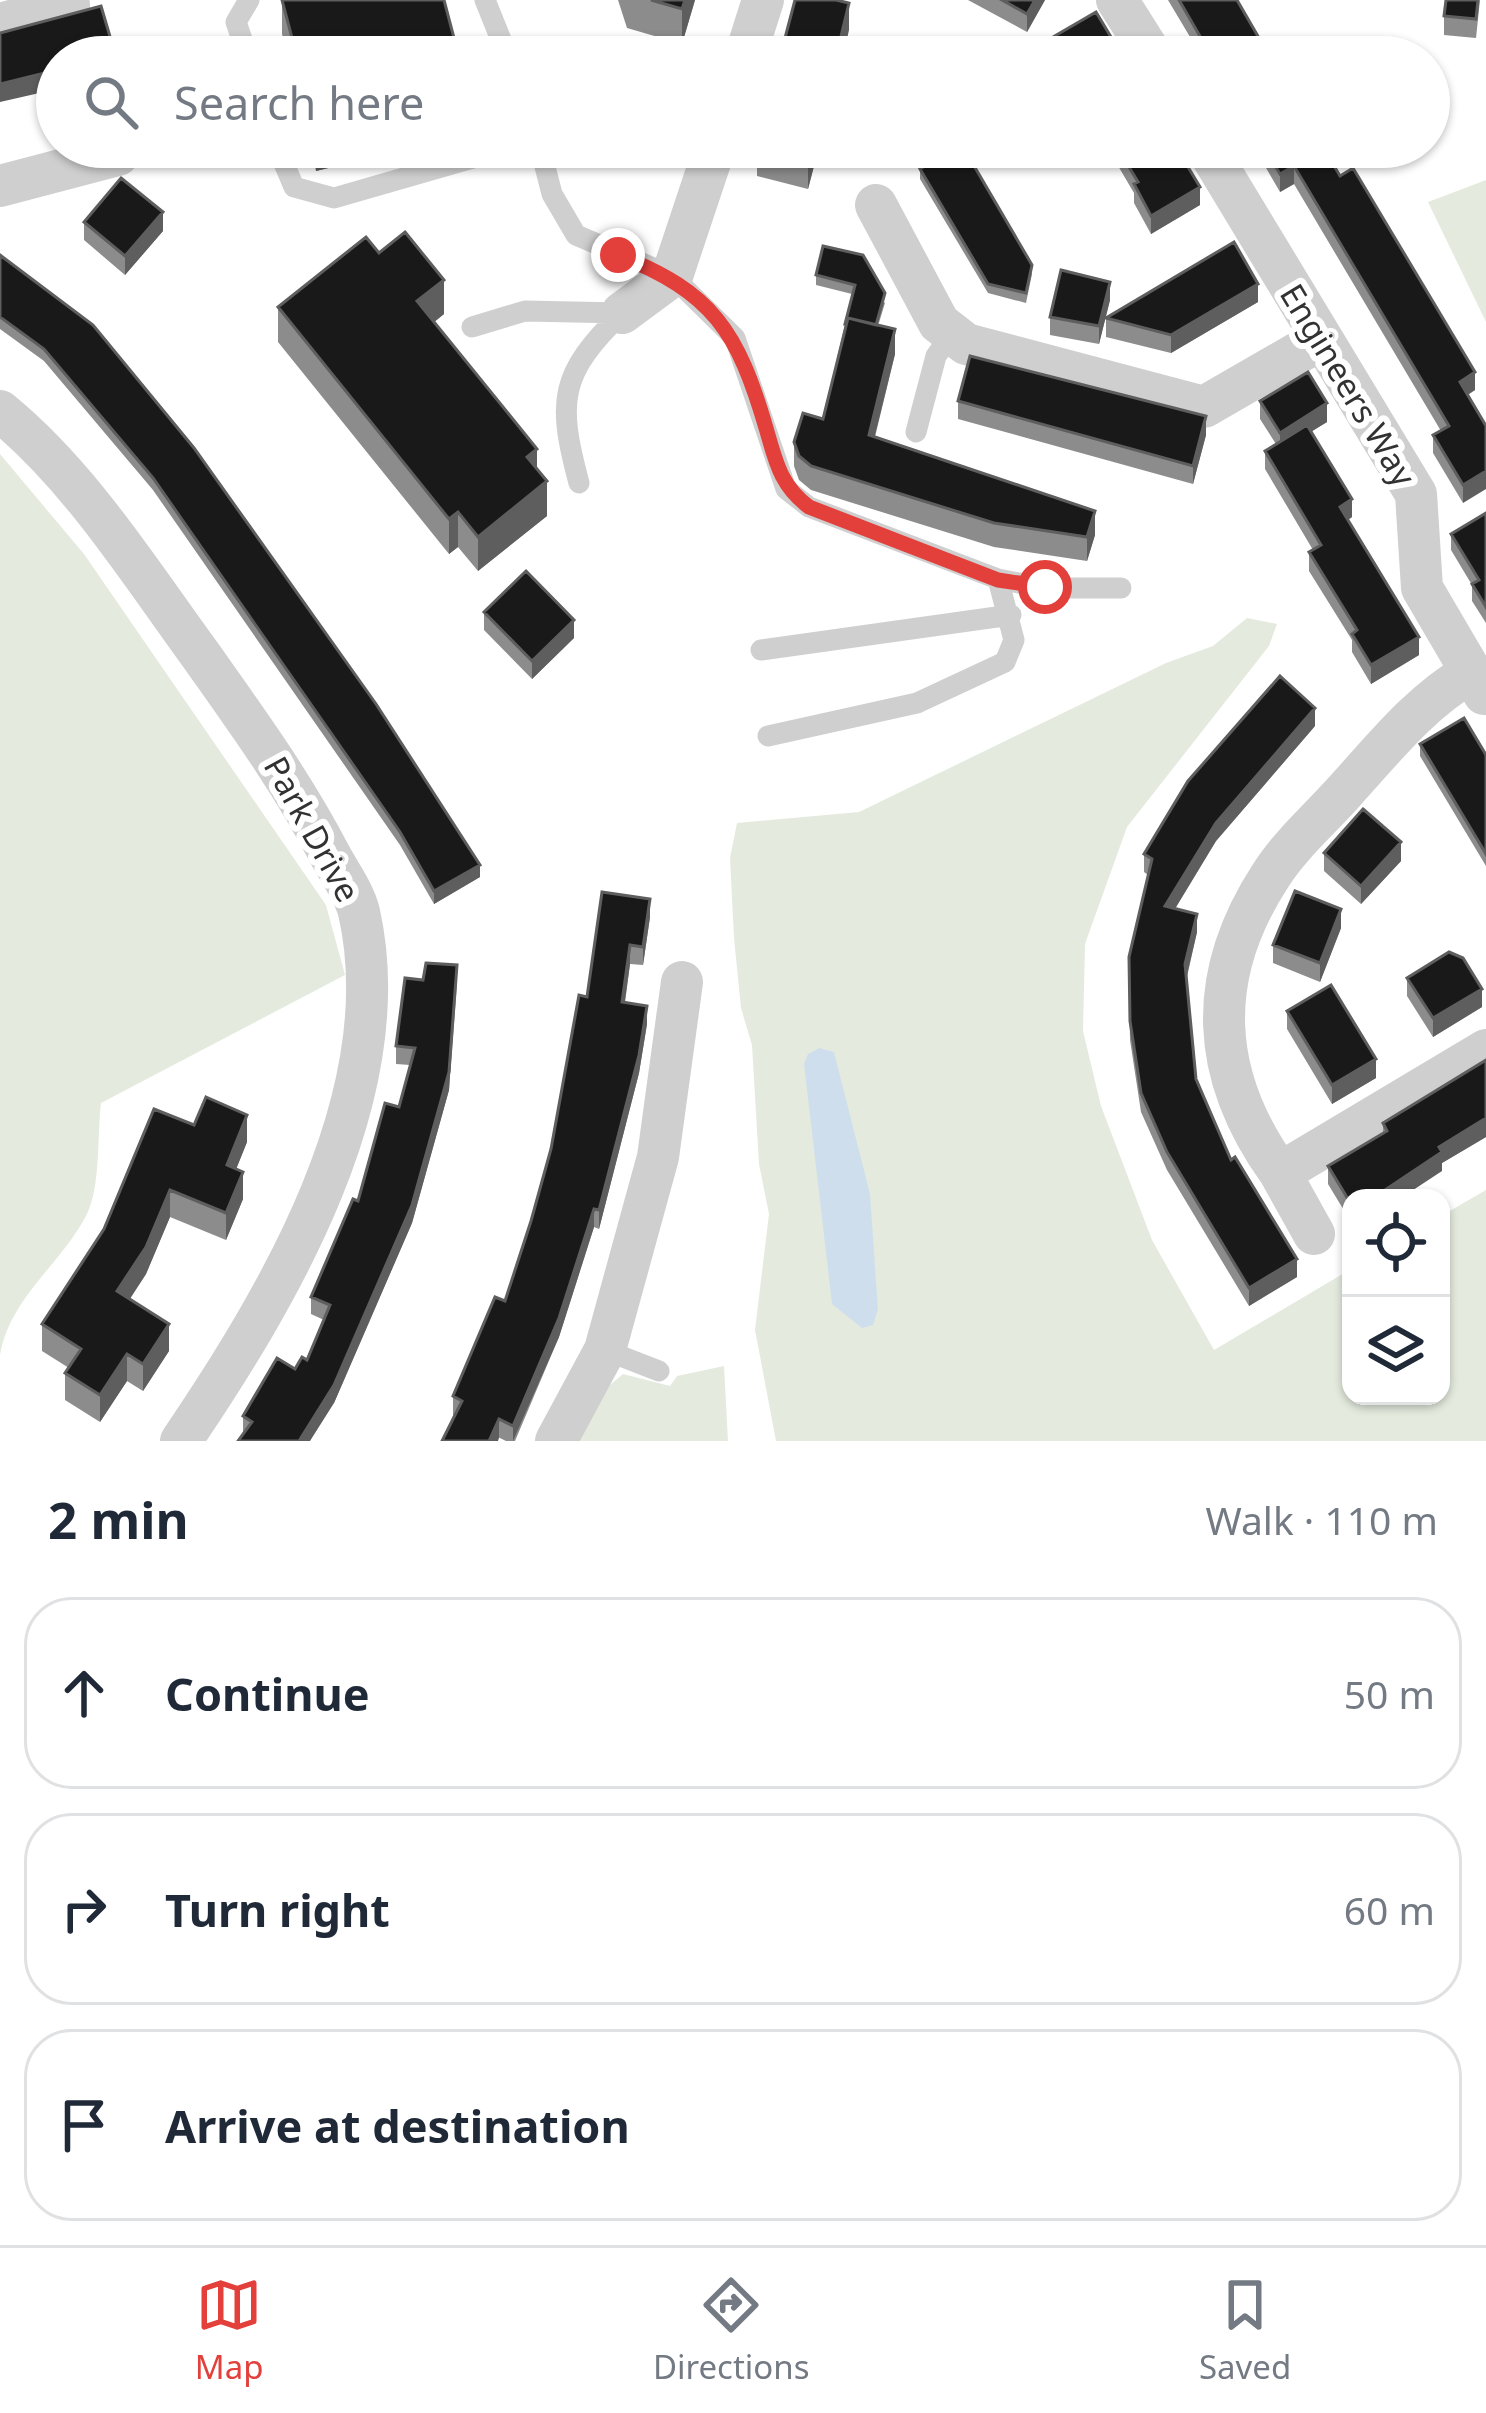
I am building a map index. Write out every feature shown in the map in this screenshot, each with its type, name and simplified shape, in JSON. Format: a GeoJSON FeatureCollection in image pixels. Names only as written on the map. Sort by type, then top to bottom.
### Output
{"type":"FeatureCollection","features":[{"type":"Feature","properties":{"kind":"street"},"geometry":{"type":"LineString","coordinates":[[752,36],[764,0]]}},
{"type":"Feature","properties":{"kind":"street"},"geometry":{"type":"LineString","coordinates":[[1117,0],[1140,36]]}},
{"type":"Feature","properties":{"kind":"street"},"geometry":{"type":"LineString","coordinates":[[0,25],[69,5]]}},
{"type":"Feature","properties":{"kind":"street"},"geometry":{"type":"LineString","coordinates":[[0,186],[69,168]]}},
{"type":"Feature","properties":{"kind":"street"},"geometry":{"type":"LineString","coordinates":[[622,313],[672,276],[708,168]]}},
{"type":"Feature","properties":{"kind":"street","name":"Engineers Way"},"geometry":{"type":"LineString","coordinates":[[1218,168],[1416,494],[1422,587],[1478,685]]}},
{"type":"Feature","properties":{"kind":"street"},"geometry":{"type":"LineString","coordinates":[[876,205],[950,336],[1127,391],[1204,407],[1320,340]]}},
{"type":"Feature","properties":{"kind":"street","name":"Park Drive"},"geometry":{"type":"LineString","coordinates":[[0,411],[114,537],[277,760],[358,908],[365,976],[360,1055],[330,1167],[255,1332],[181,1441]]}},
{"type":"Feature","properties":{"kind":"street"},"geometry":{"type":"LineString","coordinates":[[1314,1234],[1238,1101],[1221,1010],[1236,937],[1289,854],[1432,695],[1478,685]]}},
{"type":"Feature","properties":{"kind":"street"},"geometry":{"type":"LineString","coordinates":[[556,1441],[605,1350],[658,1156],[682,982]]}},
{"type":"Feature","properties":{"kind":"street"},"geometry":{"type":"LineString","coordinates":[[1280,1173],[1486,1050]]}},
{"type":"Feature","properties":{"kind":"lane"},"geometry":{"type":"LineString","coordinates":[[241,36],[236,22],[249,0]]}},
{"type":"Feature","properties":{"kind":"lane"},"geometry":{"type":"LineString","coordinates":[[485,0],[500,36]]}},
{"type":"Feature","properties":{"kind":"lane"},"geometry":{"type":"LineString","coordinates":[[286,168],[294,187],[334,198],[439,168]]}},
{"type":"Feature","properties":{"kind":"lane"},"geometry":{"type":"LineString","coordinates":[[545,168],[552,194],[576,235],[672,276],[735,338],[786,490],[809,507],[998,580],[1045,587],[1121,587]]}},
{"type":"Feature","properties":{"kind":"lane"},"geometry":{"type":"LineString","coordinates":[[472,327],[525,311],[622,313]]}},
{"type":"Feature","properties":{"kind":"lane"},"geometry":{"type":"LineString","coordinates":[[579,483],[562,421],[574,372],[595,339],[622,313]]}},
{"type":"Feature","properties":{"kind":"lane"},"geometry":{"type":"LineString","coordinates":[[916,432],[935,356],[950,336]]}},
{"type":"Feature","properties":{"kind":"lane"},"geometry":{"type":"LineString","coordinates":[[768,736],[917,703],[1005,662],[1014,640],[998,580]]}},
{"type":"Feature","properties":{"kind":"lane"},"geometry":{"type":"LineString","coordinates":[[761,650],[1011,616]]}},
{"type":"Feature","properties":{"kind":"lane"},"geometry":{"type":"LineString","coordinates":[[605,1350],[659,1371]]}},
{"type":"Feature","properties":{"kind":"shaded area"},"geometry":{"type":"Polygon","coordinates":[[[1486,180],[1486,322],[1428,202],[1486,180]]]}},
{"type":"Feature","properties":{"kind":"shaded area"},"geometry":{"type":"Polygon","coordinates":[[[0,454],[84,554],[326,905],[345,975],[101,1103],[97,1175],[87,1214],[25,1298],[0,1355],[0,454]]]}},
{"type":"Feature","properties":{"kind":"shaded area"},"geometry":{"type":"Polygon","coordinates":[[[1247,618],[1277,624],[1269,646],[1127,827],[1085,944],[1083,1031],[1101,1106],[1152,1240],[1214,1350],[1342,1274],[1342,1405],[1450,1405],[1450,1211],[1486,1190],[1486,1441],[776,1441],[755,1330],[769,1214],[759,1164],[752,1045],[741,1008],[734,938],[730,858],[737,823],[859,812],[1166,663],[1213,646],[1247,618]]]}},
{"type":"Feature","properties":{"kind":"shaded area"},"geometry":{"type":"Polygon","coordinates":[[[724,1366],[728,1441],[572,1441],[592,1400],[623,1374],[670,1386],[677,1376],[724,1366]]]}},
{"type":"Feature","properties":{"kind":"water"},"geometry":{"type":"Polygon","coordinates":[[[819,1048],[834,1052],[870,1194],[878,1309],[873,1325],[862,1328],[832,1304],[804,1064],[808,1054],[819,1048]]]}},
{"type":"Feature","properties":{"kind":"building"},"geometry":{"type":"Polygon","coordinates":[[[282,0],[444,0],[453,36],[291,36],[282,0]]]}},
{"type":"Feature","properties":{"kind":"building"},"geometry":{"type":"Polygon","coordinates":[[[651,0],[685,0],[682,9],[651,0]]]}},
{"type":"Feature","properties":{"kind":"building"},"geometry":{"type":"Polygon","coordinates":[[[795,0],[849,3],[841,36],[786,36],[795,0]]]}},
{"type":"Feature","properties":{"kind":"building"},"geometry":{"type":"Polygon","coordinates":[[[1002,0],[1035,0],[1027,14],[1002,0]]]}},
{"type":"Feature","properties":{"kind":"building"},"geometry":{"type":"Polygon","coordinates":[[[1179,0],[1237,0],[1258,36],[1200,36],[1179,0]]]}},
{"type":"Feature","properties":{"kind":"building"},"geometry":{"type":"Polygon","coordinates":[[[1446,0],[1478,0],[1476,19],[1444,16],[1446,0]]]}},
{"type":"Feature","properties":{"kind":"building"},"geometry":{"type":"Polygon","coordinates":[[[101,6],[110,36],[36,36],[36,75],[0,84],[0,33],[101,6]]]}},
{"type":"Feature","properties":{"kind":"building"},"geometry":{"type":"Polygon","coordinates":[[[1096,12],[1110,36],[1055,36],[1096,12]]]}},
{"type":"Feature","properties":{"kind":"building"},"geometry":{"type":"Polygon","coordinates":[[[975,168],[1032,265],[1026,293],[988,284],[920,169],[975,168]]]}},
{"type":"Feature","properties":{"kind":"building"},"geometry":{"type":"Polygon","coordinates":[[[1130,168],[1189,168],[1200,187],[1151,216],[1134,184],[1138,182],[1130,168]]]}},
{"type":"Feature","properties":{"kind":"building"},"geometry":{"type":"Polygon","coordinates":[[[1295,168],[1335,168],[1340,176],[1353,168],[1475,372],[1460,382],[1486,426],[1486,471],[1463,485],[1433,435],[1449,426],[1295,168]]]}},
{"type":"Feature","properties":{"kind":"building"},"geometry":{"type":"Polygon","coordinates":[[[121,178],[163,212],[125,256],[84,222],[121,178]]]}},
{"type":"Feature","properties":{"kind":"building"},"geometry":{"type":"Polygon","coordinates":[[[405,232],[444,280],[417,301],[537,449],[527,457],[547,481],[478,537],[458,512],[449,519],[278,307],[366,237],[379,253],[405,232]]]}},
{"type":"Feature","properties":{"kind":"building"},"geometry":{"type":"Polygon","coordinates":[[[1234,242],[1258,284],[1171,335],[1106,318],[1234,242]]]}},
{"type":"Feature","properties":{"kind":"building"},"geometry":{"type":"Polygon","coordinates":[[[823,246],[863,255],[885,293],[876,325],[848,318],[845,324],[855,285],[816,275],[823,246]]]}},
{"type":"Feature","properties":{"kind":"building"},"geometry":{"type":"Polygon","coordinates":[[[0,255],[93,325],[194,448],[376,704],[480,865],[434,891],[400,832],[153,478],[44,349],[0,317],[0,255]]]}},
{"type":"Feature","properties":{"kind":"building"},"geometry":{"type":"Polygon","coordinates":[[[1061,270],[1110,282],[1099,326],[1050,317],[1061,270]]]}},
{"type":"Feature","properties":{"kind":"building"},"geometry":{"type":"Polygon","coordinates":[[[848,318],[895,329],[869,435],[1095,511],[1087,537],[994,523],[811,466],[799,456],[794,442],[803,413],[823,419],[848,318]]]}},
{"type":"Feature","properties":{"kind":"building"},"geometry":{"type":"Polygon","coordinates":[[[970,356],[1206,416],[1193,466],[958,401],[970,356]]]}},
{"type":"Feature","properties":{"kind":"building"},"geometry":{"type":"Polygon","coordinates":[[[1308,372],[1327,403],[1280,433],[1260,401],[1308,372]]]}},
{"type":"Feature","properties":{"kind":"building"},"geometry":{"type":"Polygon","coordinates":[[[1307,425],[1352,499],[1340,507],[1419,637],[1371,665],[1352,634],[1357,630],[1309,552],[1321,545],[1265,451],[1307,425]]]}},
{"type":"Feature","properties":{"kind":"building"},"geometry":{"type":"Polygon","coordinates":[[[1486,513],[1486,607],[1472,584],[1479,580],[1451,534],[1486,513]]]}},
{"type":"Feature","properties":{"kind":"building"},"geometry":{"type":"Polygon","coordinates":[[[526,571],[574,620],[532,661],[484,612],[526,571]]]}},
{"type":"Feature","properties":{"kind":"building"},"geometry":{"type":"Polygon","coordinates":[[[1280,676],[1315,708],[1216,823],[1165,906],[1197,914],[1185,964],[1196,1079],[1231,1160],[1235,1157],[1297,1259],[1249,1288],[1167,1152],[1141,1093],[1130,1021],[1129,957],[1152,859],[1144,854],[1188,781],[1280,676]]]}},
{"type":"Feature","properties":{"kind":"building"},"geometry":{"type":"Polygon","coordinates":[[[1464,718],[1486,755],[1486,854],[1420,744],[1464,718]]]}},
{"type":"Feature","properties":{"kind":"building"},"geometry":{"type":"Polygon","coordinates":[[[1363,809],[1401,842],[1361,886],[1324,853],[1363,809]]]}},
{"type":"Feature","properties":{"kind":"building"},"geometry":{"type":"Polygon","coordinates":[[[1295,891],[1341,909],[1320,963],[1273,945],[1295,891]]]}},
{"type":"Feature","properties":{"kind":"building"},"geometry":{"type":"Polygon","coordinates":[[[602,892],[650,899],[643,947],[630,945],[622,1002],[647,1006],[639,1055],[599,1210],[594,1209],[559,1318],[513,1426],[499,1419],[489,1441],[442,1441],[462,1401],[453,1396],[495,1297],[505,1301],[531,1221],[551,1149],[579,995],[587,997],[602,892]]]}},
{"type":"Feature","properties":{"kind":"building"},"geometry":{"type":"Polygon","coordinates":[[[1449,952],[1463,958],[1482,989],[1433,1018],[1407,978],[1449,952]]]}},
{"type":"Feature","properties":{"kind":"building"},"geometry":{"type":"Polygon","coordinates":[[[426,963],[457,965],[449,1072],[412,1205],[334,1385],[299,1441],[238,1441],[252,1422],[243,1416],[277,1358],[295,1369],[302,1357],[307,1360],[330,1305],[311,1297],[353,1199],[358,1201],[385,1103],[399,1107],[415,1048],[396,1046],[405,978],[423,980],[426,963]]]}},
{"type":"Feature","properties":{"kind":"building"},"geometry":{"type":"Polygon","coordinates":[[[1331,985],[1376,1059],[1332,1085],[1287,1011],[1331,985]]]}},
{"type":"Feature","properties":{"kind":"building"},"geometry":{"type":"Polygon","coordinates":[[[1486,1060],[1486,1118],[1439,1147],[1442,1152],[1386,1189],[1342,1189],[1328,1166],[1387,1131],[1383,1123],[1486,1060]]]}},
{"type":"Feature","properties":{"kind":"building"},"geometry":{"type":"Polygon","coordinates":[[[206,1097],[247,1115],[227,1165],[243,1172],[226,1213],[170,1190],[146,1247],[117,1291],[169,1324],[143,1364],[127,1354],[100,1395],[65,1373],[81,1349],[42,1324],[104,1229],[154,1109],[194,1125],[206,1097]]]}},
{"type":"Feature","properties":{"kind":"route"},"geometry":{"type":"LineString","coordinates":[[618,255],[672,276],[735,338],[786,490],[809,507],[998,580],[1045,587]]}}]}
